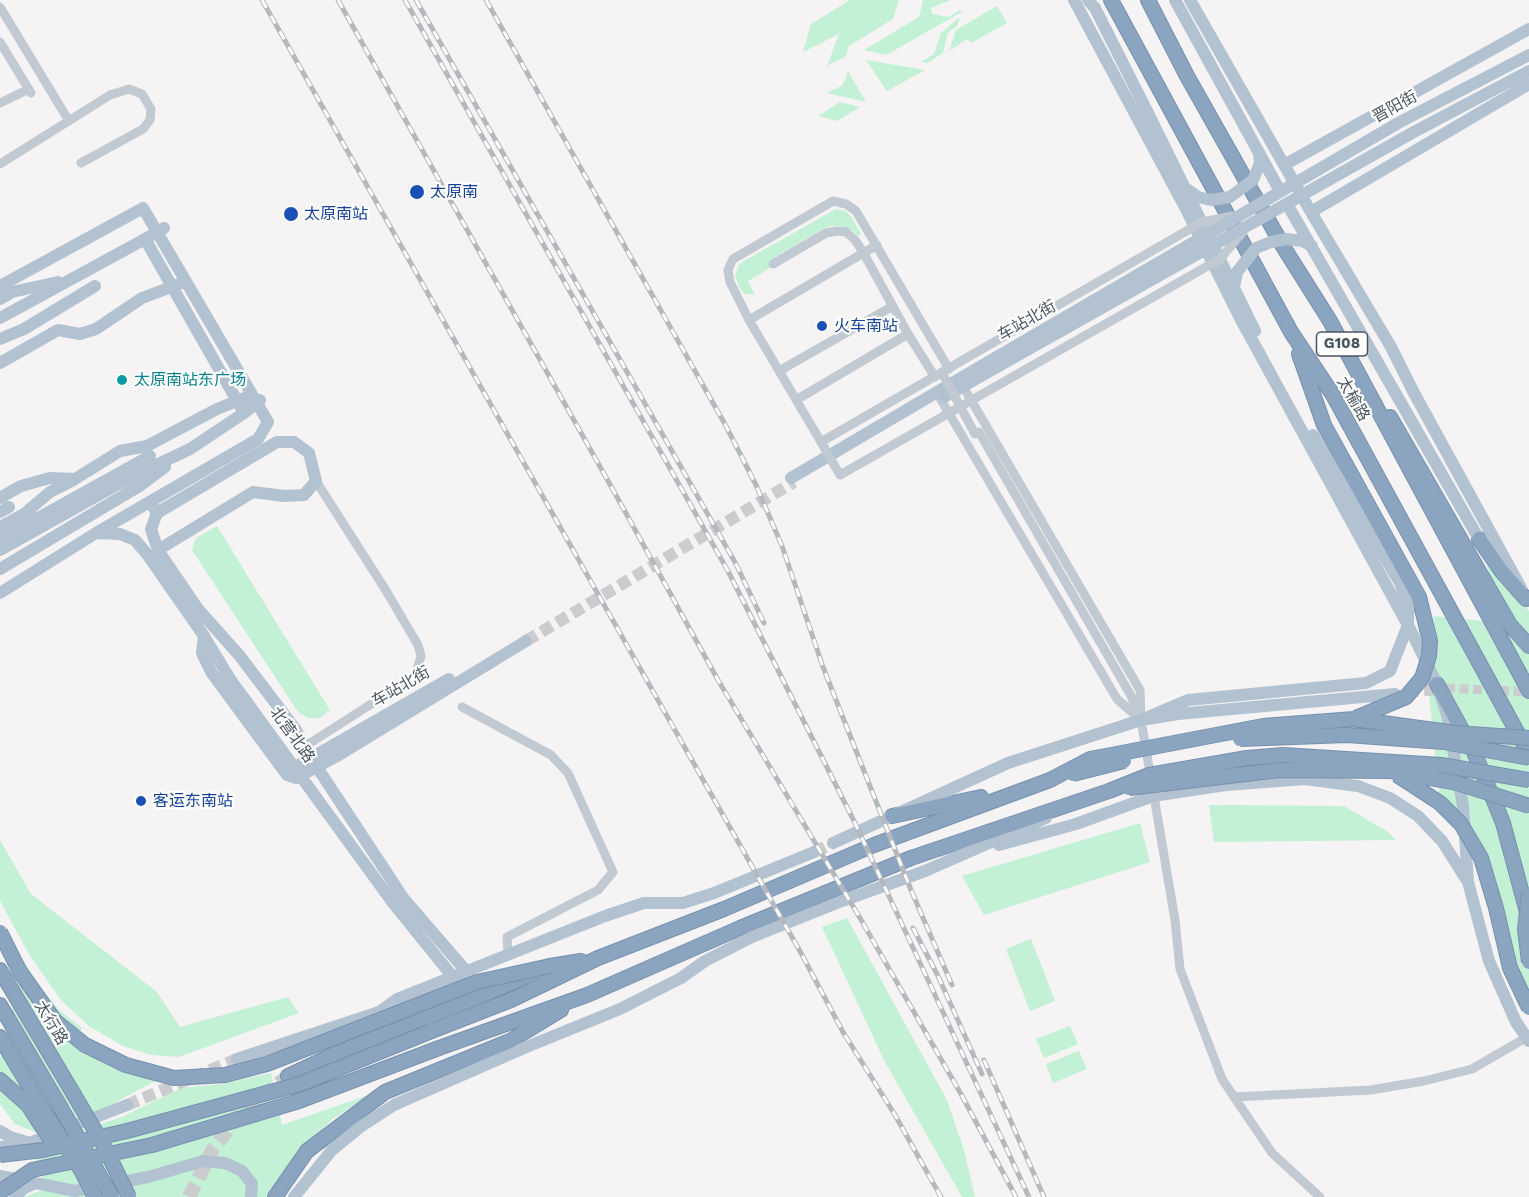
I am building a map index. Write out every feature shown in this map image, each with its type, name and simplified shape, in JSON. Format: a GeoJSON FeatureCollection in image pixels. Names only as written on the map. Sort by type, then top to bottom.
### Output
{"type":"FeatureCollection","features":[{"type":"Feature","properties":{"kind":"highway","name":"太榆路"},"geometry":{"type":"LineString","coordinates":[[1109,0],[1127,28],[1291,332],[1333,395],[1529,756]]}},
{"type":"Feature","properties":{"kind":"highway","name":"太榆路"},"geometry":{"type":"LineString","coordinates":[[1148,0],[1187,76],[1284,248],[1330,321],[1529,691]]}},
{"type":"Feature","properties":{"kind":"highway"},"geometry":{"type":"LineString","coordinates":[[1280,191],[1287,204]]}},
{"type":"Feature","properties":{"kind":"highway"},"geometry":{"type":"LineString","coordinates":[[1330,321],[1408,445],[1510,625],[1529,646]]}},
{"type":"Feature","properties":{"kind":"highway"},"geometry":{"type":"LineString","coordinates":[[0,1155],[43,1150],[127,1131],[300,1084],[511,1000],[598,958],[724,909],[900,834],[1050,780],[1090,759],[1263,726],[1325,723],[1353,719],[1406,697],[1422,678],[1430,656],[1430,641],[1419,597],[1324,425],[1291,332]]}},
{"type":"Feature","properties":{"kind":"highway"},"geometry":{"type":"LineString","coordinates":[[1479,539],[1502,572],[1528,600]]}},
{"type":"Feature","properties":{"kind":"highway"},"geometry":{"type":"LineString","coordinates":[[1437,684],[1474,752],[1503,823],[1529,921]]}},
{"type":"Feature","properties":{"kind":"highway"},"geometry":{"type":"LineString","coordinates":[[1353,719],[1456,733],[1529,738]]}},
{"type":"Feature","properties":{"kind":"highway"},"geometry":{"type":"LineString","coordinates":[[892,816],[931,809],[1140,757],[1246,737],[1358,735],[1444,742],[1529,756]]}},
{"type":"Feature","properties":{"kind":"highway"},"geometry":{"type":"LineString","coordinates":[[0,1192],[32,1170],[152,1145],[299,1101],[586,995],[911,858],[1109,791],[1149,775],[1247,758],[1283,755],[1441,765],[1529,780]]}},
{"type":"Feature","properties":{"kind":"highway"},"geometry":{"type":"LineString","coordinates":[[1109,791],[1279,770],[1390,771],[1457,783],[1529,806]]}},
{"type":"Feature","properties":{"kind":"highway"},"geometry":{"type":"LineString","coordinates":[[1390,771],[1440,802],[1461,824],[1481,858],[1510,968],[1529,1008]]}},
{"type":"Feature","properties":{"kind":"highway"},"geometry":{"type":"LineString","coordinates":[[1529,894],[1525,929],[1529,962]]}},
{"type":"Feature","properties":{"kind":"highway"},"geometry":{"type":"LineString","coordinates":[[0,932],[20,972],[55,1022],[85,1045],[126,1065],[174,1078],[225,1075],[267,1064],[477,982],[598,958]]}},
{"type":"Feature","properties":{"kind":"highway"},"geometry":{"type":"LineString","coordinates":[[288,1076],[334,1054],[550,966]]}},
{"type":"Feature","properties":{"kind":"highway","name":"太行路"},"geometry":{"type":"LineString","coordinates":[[0,970],[103,1144],[129,1197]]}},
{"type":"Feature","properties":{"kind":"highway"},"geometry":{"type":"LineString","coordinates":[[275,1197],[307,1151],[385,1092],[510,1041],[586,995]]}},
{"type":"Feature","properties":{"kind":"highway","name":"太行路"},"geometry":{"type":"LineString","coordinates":[[0,1005],[112,1197]]}},
{"type":"Feature","properties":{"kind":"highway"},"geometry":{"type":"LineString","coordinates":[[0,1037],[95,1197]]}},
{"type":"Feature","properties":{"kind":"highway"},"geometry":{"type":"LineString","coordinates":[[0,1080],[28,1105],[75,1177],[88,1184]]}},
{"type":"Feature","properties":{"kind":"main road"},"geometry":{"type":"LineString","coordinates":[[1074,0],[1187,211],[1240,318],[1408,625],[1437,684],[1447,715],[1463,806],[1468,882],[1489,961],[1526,1039]]}},
{"type":"Feature","properties":{"kind":"main road"},"geometry":{"type":"LineString","coordinates":[[833,843],[1008,763],[1141,720],[1188,700],[1366,683],[1390,671],[1408,625],[1408,605],[1400,583],[1281,382],[1095,8],[1088,0]]}},
{"type":"Feature","properties":{"kind":"main road"},"geometry":{"type":"LineString","coordinates":[[793,480],[1211,240],[1241,214],[1280,191],[1175,0]]}},
{"type":"Feature","properties":{"kind":"main road"},"geometry":{"type":"LineString","coordinates":[[1191,0],[1311,212],[1391,346],[1414,393],[1528,600]]}},
{"type":"Feature","properties":{"kind":"main road"},"geometry":{"type":"LineString","coordinates":[[1284,165],[1529,29]]}},
{"type":"Feature","properties":{"kind":"main road","name":"晋阳街"},"geometry":{"type":"LineString","coordinates":[[1280,191],[1400,122],[1529,55]]}},
{"type":"Feature","properties":{"kind":"main road","name":"晋阳街"},"geometry":{"type":"LineString","coordinates":[[1211,240],[1248,226],[1529,71]]}},
{"type":"Feature","properties":{"kind":"main road"},"geometry":{"type":"LineString","coordinates":[[1311,212],[1529,84]]}},
{"type":"Feature","properties":{"kind":"main road"},"geometry":{"type":"LineString","coordinates":[[1185,188],[1198,197],[1211,200],[1230,197],[1253,180],[1260,163],[1259,153]]}},
{"type":"Feature","properties":{"kind":"main road"},"geometry":{"type":"LineString","coordinates":[[1287,204],[1479,539]]}},
{"type":"Feature","properties":{"kind":"main road"},"geometry":{"type":"LineString","coordinates":[[0,592],[258,439],[268,422],[143,208],[2,284]]}},
{"type":"Feature","properties":{"kind":"main road"},"geometry":{"type":"LineString","coordinates":[[0,568],[141,485],[260,400],[164,228],[1,318]]}},
{"type":"Feature","properties":{"kind":"main road"},"geometry":{"type":"LineString","coordinates":[[146,239],[244,413]]}},
{"type":"Feature","properties":{"kind":"main road"},"geometry":{"type":"LineString","coordinates":[[1234,287],[1237,272],[1256,248],[1287,239],[1302,241],[1312,246]]}},
{"type":"Feature","properties":{"kind":"main road"},"geometry":{"type":"LineString","coordinates":[[0,299],[12,292],[74,278]]}},
{"type":"Feature","properties":{"kind":"main road"},"geometry":{"type":"LineString","coordinates":[[0,363],[58,330],[80,334],[96,329],[142,298],[186,281]]}},
{"type":"Feature","properties":{"kind":"main road"},"geometry":{"type":"LineString","coordinates":[[0,339],[24,329],[95,285]]}},
{"type":"Feature","properties":{"kind":"main road"},"geometry":{"type":"LineString","coordinates":[[0,527],[24,514],[50,492],[120,451],[147,446],[217,409],[252,395]]}},
{"type":"Feature","properties":{"kind":"main road"},"geometry":{"type":"LineString","coordinates":[[150,502],[157,513],[277,442],[294,442],[309,453],[316,481],[304,495],[284,496],[253,492],[158,550]]}},
{"type":"Feature","properties":{"kind":"main road"},"geometry":{"type":"LineString","coordinates":[[0,550],[129,478],[190,448]]}},
{"type":"Feature","properties":{"kind":"main road"},"geometry":{"type":"LineString","coordinates":[[0,538],[150,456]]}},
{"type":"Feature","properties":{"kind":"main road"},"geometry":{"type":"LineString","coordinates":[[3,506],[21,486],[50,478],[75,479]]}},
{"type":"Feature","properties":{"kind":"main road"},"geometry":{"type":"LineString","coordinates":[[49,510],[75,479]]}},
{"type":"Feature","properties":{"kind":"main road","name":"北营北路"},"geometry":{"type":"LineString","coordinates":[[157,513],[151,529],[158,550],[198,609],[238,655],[296,730],[314,763],[404,899],[466,971]]}},
{"type":"Feature","properties":{"kind":"main road","name":"北营北路"},"geometry":{"type":"LineString","coordinates":[[96,533],[120,534],[135,540],[147,554],[204,636],[230,679],[393,903],[453,977]]}},
{"type":"Feature","properties":{"kind":"main road"},"geometry":{"type":"LineString","coordinates":[[204,636],[202,653],[211,672],[287,775],[296,778],[298,771]]}},
{"type":"Feature","properties":{"kind":"main road","name":"车站北街"},"geometry":{"type":"LineString","coordinates":[[298,771],[525,638]]}},
{"type":"Feature","properties":{"kind":"main road"},"geometry":{"type":"LineString","coordinates":[[1141,720],[1395,694]]}},
{"type":"Feature","properties":{"kind":"main road"},"geometry":{"type":"LineString","coordinates":[[278,744],[288,749],[296,747],[296,730]]}},
{"type":"Feature","properties":{"kind":"main road"},"geometry":{"type":"LineString","coordinates":[[960,856],[1154,802],[1226,785],[1305,779],[1358,786],[1390,798],[1418,816],[1442,841],[1468,882]]}},
{"type":"Feature","properties":{"kind":"main road"},"geometry":{"type":"LineString","coordinates":[[294,1197],[332,1149],[394,1105],[620,1009],[681,978],[705,961],[752,937],[924,871],[1109,791]]}},
{"type":"Feature","properties":{"kind":"main road"},"geometry":{"type":"LineString","coordinates":[[237,1059],[379,1012],[397,999],[604,915],[645,903],[683,903],[714,893],[814,852]]}},
{"type":"Feature","properties":{"kind":"main road"},"geometry":{"type":"LineString","coordinates":[[0,1147],[31,1143],[127,1105]]}},
{"type":"Feature","properties":{"kind":"main road"},"geometry":{"type":"LineString","coordinates":[[0,1131],[10,1137],[31,1143]]}},
{"type":"Feature","properties":{"kind":"main road"},"geometry":{"type":"LineString","coordinates":[[0,1176],[75,1191],[148,1177],[203,1161],[225,1163],[242,1171],[252,1184],[251,1197]]}},
{"type":"Feature","properties":{"kind":"main road"},"geometry":{"type":"LineString","coordinates":[[0,1182],[6,1197]]}},
{"type":"Feature","properties":{"kind":"main road"},"geometry":{"type":"LineString","coordinates":[[15,1197],[23,1189],[35,1183]]}},
{"type":"Feature","properties":{"kind":"street"},"geometry":{"type":"LineString","coordinates":[[0,7],[69,121]]}},
{"type":"Feature","properties":{"kind":"street"},"geometry":{"type":"LineString","coordinates":[[0,42],[30,91],[0,103]]}},
{"type":"Feature","properties":{"kind":"street"},"geometry":{"type":"LineString","coordinates":[[0,164],[110,95],[129,89],[142,94],[151,109],[150,120],[143,129],[81,163]]}},
{"type":"Feature","properties":{"kind":"street"},"geometry":{"type":"LineString","coordinates":[[942,373],[943,360],[856,211],[846,204],[833,201],[733,259],[728,276],[749,320],[840,475],[1220,259],[1248,226]]}},
{"type":"Feature","properties":{"kind":"street"},"geometry":{"type":"LineString","coordinates":[[819,438],[942,373],[1202,222],[1241,214]]}},
{"type":"Feature","properties":{"kind":"street"},"geometry":{"type":"LineString","coordinates":[[772,264],[826,233],[846,232],[855,240],[928,367],[942,373],[958,385],[1140,690],[1141,720],[1180,969],[1222,1079],[1272,1153],[1320,1197]]}},
{"type":"Feature","properties":{"kind":"street"},"geometry":{"type":"LineString","coordinates":[[749,320],[877,245]]}},
{"type":"Feature","properties":{"kind":"street"},"geometry":{"type":"LineString","coordinates":[[779,371],[893,306]]}},
{"type":"Feature","properties":{"kind":"street"},"geometry":{"type":"LineString","coordinates":[[796,400],[908,334]]}},
{"type":"Feature","properties":{"kind":"street"},"geometry":{"type":"LineString","coordinates":[[958,385],[962,406],[1130,694],[1141,720]]}},
{"type":"Feature","properties":{"kind":"street"},"geometry":{"type":"LineString","coordinates":[[938,396],[1117,699],[1141,720]]}},
{"type":"Feature","properties":{"kind":"street"},"geometry":{"type":"LineString","coordinates":[[304,747],[415,676],[421,656],[418,645],[385,589],[316,481]]}},
{"type":"Feature","properties":{"kind":"street"},"geometry":{"type":"LineString","coordinates":[[462,707],[551,755],[568,773],[613,872],[598,890],[507,937],[508,954]]}},
{"type":"Feature","properties":{"kind":"street"},"geometry":{"type":"LineString","coordinates":[[1234,1097],[1371,1090],[1424,1081],[1472,1069],[1526,1039]]}},
{"type":"Feature","properties":{"kind":"green space"},"geometry":{"type":"Polygon","coordinates":[[[850,0],[899,0],[893,19],[849,46],[846,56],[827,66],[839,34],[803,52],[811,24],[850,0]]]}},
{"type":"Feature","properties":{"kind":"green space"},"geometry":{"type":"Polygon","coordinates":[[[923,0],[951,0],[931,8],[932,14],[948,17],[960,10],[962,12],[886,55],[864,50],[919,17],[923,0]]]}},
{"type":"Feature","properties":{"kind":"green space"},"geometry":{"type":"Polygon","coordinates":[[[997,6],[1007,23],[971,43],[967,39],[949,51],[956,30],[997,6]]]}},
{"type":"Feature","properties":{"kind":"green space"},"geometry":{"type":"Polygon","coordinates":[[[960,17],[957,26],[948,33],[943,53],[927,63],[921,62],[934,54],[941,33],[960,17]]]}},
{"type":"Feature","properties":{"kind":"green space"},"geometry":{"type":"Polygon","coordinates":[[[866,60],[925,70],[887,91],[866,60]]]}},
{"type":"Feature","properties":{"kind":"green space"},"geometry":{"type":"Polygon","coordinates":[[[848,71],[866,102],[827,93],[843,85],[848,71]]]}},
{"type":"Feature","properties":{"kind":"green space"},"geometry":{"type":"Polygon","coordinates":[[[840,102],[860,107],[837,121],[818,116],[840,102]]]}},
{"type":"Feature","properties":{"kind":"green space"},"geometry":{"type":"Polygon","coordinates":[[[836,209],[850,215],[861,234],[858,236],[853,231],[840,226],[823,229],[775,257],[772,267],[748,281],[755,295],[745,294],[740,289],[735,276],[742,262],[836,209]]]}},
{"type":"Feature","properties":{"kind":"green space"},"geometry":{"type":"Polygon","coordinates":[[[217,526],[330,710],[320,718],[308,718],[298,712],[192,550],[196,538],[217,526]]]}},
{"type":"Feature","properties":{"kind":"green space"},"geometry":{"type":"Polygon","coordinates":[[[1487,565],[1529,611],[1529,994],[1521,980],[1490,863],[1471,826],[1439,794],[1428,683],[1434,616],[1501,623],[1487,565]]]}},
{"type":"Feature","properties":{"kind":"green space"},"geometry":{"type":"Polygon","coordinates":[[[1209,805],[1344,806],[1388,832],[1396,840],[1214,842],[1209,805]]]}},
{"type":"Feature","properties":{"kind":"green space"},"geometry":{"type":"Polygon","coordinates":[[[1140,823],[1150,862],[984,915],[962,876],[1140,823]]]}},
{"type":"Feature","properties":{"kind":"green space"},"geometry":{"type":"Polygon","coordinates":[[[0,840],[31,894],[157,992],[180,1027],[288,997],[299,1013],[179,1057],[151,1055],[123,1046],[89,1026],[61,1000],[30,956],[0,901],[0,840]]]}},
{"type":"Feature","properties":{"kind":"green space"},"geometry":{"type":"Polygon","coordinates":[[[847,918],[947,1100],[964,1150],[975,1197],[962,1197],[885,1062],[822,927],[847,918]]]}},
{"type":"Feature","properties":{"kind":"green space"},"geometry":{"type":"Polygon","coordinates":[[[1031,939],[1055,1001],[1030,1011],[1006,949],[1031,939]]]}},
{"type":"Feature","properties":{"kind":"green space"},"geometry":{"type":"Polygon","coordinates":[[[23,960],[60,1011],[82,1028],[72,1045],[113,1068],[157,1080],[105,1108],[35,1132],[15,1124],[0,1104],[0,1060],[23,960]]]}},
{"type":"Feature","properties":{"kind":"green space"},"geometry":{"type":"Polygon","coordinates":[[[1070,1026],[1078,1044],[1044,1058],[1036,1039],[1070,1026]]]}},
{"type":"Feature","properties":{"kind":"green space"},"geometry":{"type":"Polygon","coordinates":[[[1079,1051],[1087,1069],[1053,1083],[1046,1064],[1079,1051]]]}},
{"type":"Feature","properties":{"kind":"green space"},"geometry":{"type":"Polygon","coordinates":[[[271,1073],[282,1125],[371,1094],[334,1118],[301,1148],[266,1197],[23,1197],[46,1189],[33,1146],[122,1117],[181,1088],[221,1084],[271,1073]]]}},
{"type":"Feature","properties":{"kind":"tunnel"},"geometry":{"type":"LineString","coordinates":[[526,641],[794,482]]}},
{"type":"Feature","properties":{"kind":"tunnel"},"geometry":{"type":"LineString","coordinates":[[1446,688],[1529,692]]}},
{"type":"Feature","properties":{"kind":"tunnel"},"geometry":{"type":"LineString","coordinates":[[1406,692],[1446,688]]}},
{"type":"Feature","properties":{"kind":"tunnel"},"geometry":{"type":"LineString","coordinates":[[814,852],[833,843]]}},
{"type":"Feature","properties":{"kind":"tunnel"},"geometry":{"type":"LineString","coordinates":[[127,1105],[237,1059]]}},
{"type":"Feature","properties":{"kind":"tunnel"},"geometry":{"type":"LineString","coordinates":[[189,1197],[213,1149],[242,1112],[288,1076]]}},
{"type":"Feature","properties":{"kind":"railway"},"geometry":{"type":"LineString","coordinates":[[262,0],[801,953],[843,1032],[895,1115],[941,1197]]}},
{"type":"Feature","properties":{"kind":"railway"},"geometry":{"type":"LineString","coordinates":[[338,0],[718,680],[860,918],[961,1094],[1016,1197]]}},
{"type":"Feature","properties":{"kind":"railway"},"geometry":{"type":"LineString","coordinates":[[405,0],[728,571],[854,821],[1029,1197]]}},
{"type":"Feature","properties":{"kind":"railway"},"geometry":{"type":"LineString","coordinates":[[416,0],[736,564],[764,623]]}},
{"type":"Feature","properties":{"kind":"railway"},"geometry":{"type":"LineString","coordinates":[[486,0],[726,426],[756,485],[782,546],[823,667],[911,890],[952,985]]}},
{"type":"Feature","properties":{"kind":"railway"},"geometry":{"type":"LineString","coordinates":[[913,928],[938,976],[982,1074]]}},
{"type":"Feature","properties":{"kind":"railway"},"geometry":{"type":"LineString","coordinates":[[984,1060],[1044,1197]]}},
{"type":"Feature","properties":{"kind":"place","name":"太原南"},"geometry":{"type":"Point","coordinates":[417,192]}},
{"type":"Feature","properties":{"kind":"place","name":"太原南站"},"geometry":{"type":"Point","coordinates":[291,214]}},
{"type":"Feature","properties":{"kind":"place","name":"火车南站"},"geometry":{"type":"Point","coordinates":[822,326]}},
{"type":"Feature","properties":{"kind":"place","name":"太原南站东广场"},"geometry":{"type":"Point","coordinates":[122,380]}},
{"type":"Feature","properties":{"kind":"place","name":"客运东南站"},"geometry":{"type":"Point","coordinates":[141,801]}}]}
